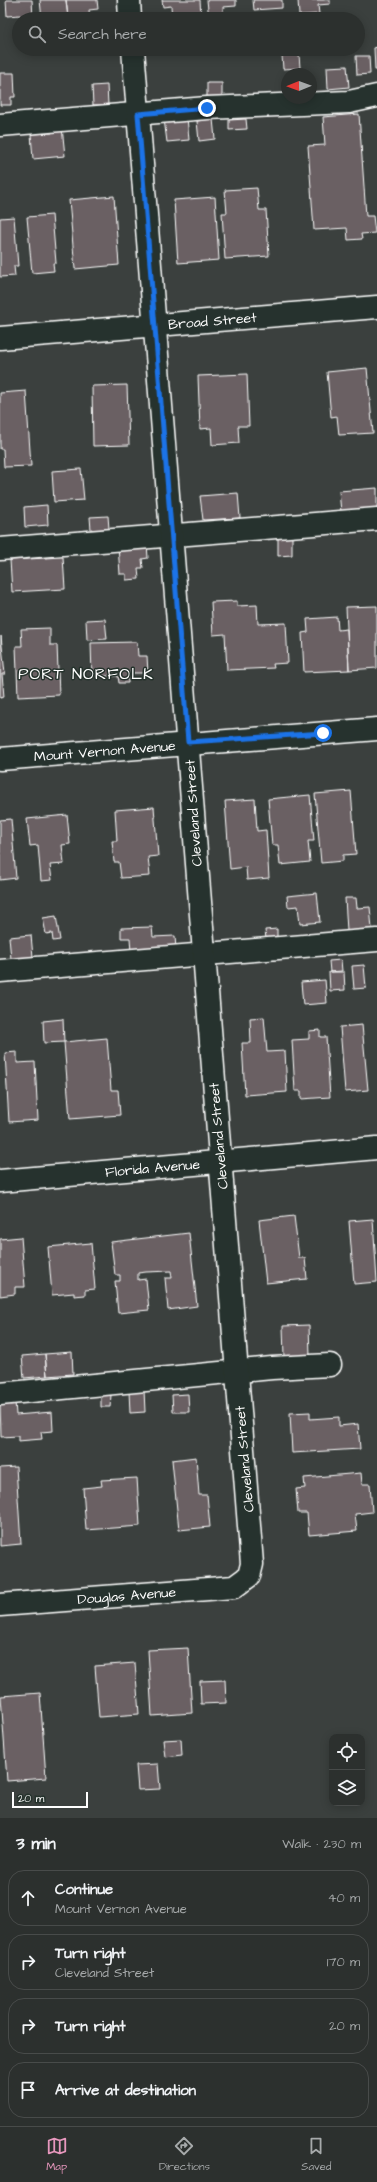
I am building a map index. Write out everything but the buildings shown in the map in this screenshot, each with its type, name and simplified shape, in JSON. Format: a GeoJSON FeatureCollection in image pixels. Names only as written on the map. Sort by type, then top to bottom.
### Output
{"type":"FeatureCollection","features":[{"type":"Feature","properties":{"kind":"street"},"geometry":{"type":"LineString","coordinates":[[129,0],[130,12]]}},
{"type":"Feature","properties":{"kind":"street","name":"Cleveland Street"},"geometry":{"type":"LineString","coordinates":[[134,56],[252,1564],[249,1576]]}},
{"type":"Feature","properties":{"kind":"street"},"geometry":{"type":"LineString","coordinates":[[0,125],[207,108],[349,102],[377,96]]}},
{"type":"Feature","properties":{"kind":"street","name":"Broad Street"},"geometry":{"type":"LineString","coordinates":[[0,338],[377,307]]}},
{"type":"Feature","properties":{"kind":"street"},"geometry":{"type":"LineString","coordinates":[[0,549],[377,519]]}},
{"type":"Feature","properties":{"kind":"street","name":"Mount Vernon Avenue"},"geometry":{"type":"LineString","coordinates":[[0,758],[188,742],[377,729]]}},
{"type":"Feature","properties":{"kind":"street"},"geometry":{"type":"LineString","coordinates":[[0,971],[377,940]]}},
{"type":"Feature","properties":{"kind":"street","name":"Florida Avenue"},"geometry":{"type":"LineString","coordinates":[[0,1182],[377,1148]]}},
{"type":"Feature","properties":{"kind":"street"},"geometry":{"type":"LineString","coordinates":[[0,1394],[237,1371],[330,1365]]}},
{"type":"Feature","properties":{"kind":"street","name":"Douglas Avenue"},"geometry":{"type":"LineString","coordinates":[[0,1605],[234,1587],[249,1576]]}},
{"type":"Feature","properties":{"kind":"district","name":"PORT NORFOLK"},"geometry":{"type":"Point","coordinates":[86,673]}},
{"type":"Feature","properties":{"kind":"route"},"geometry":{"type":"LineString","coordinates":[[207,108],[138,114],[188,742],[323,733]]}}]}
